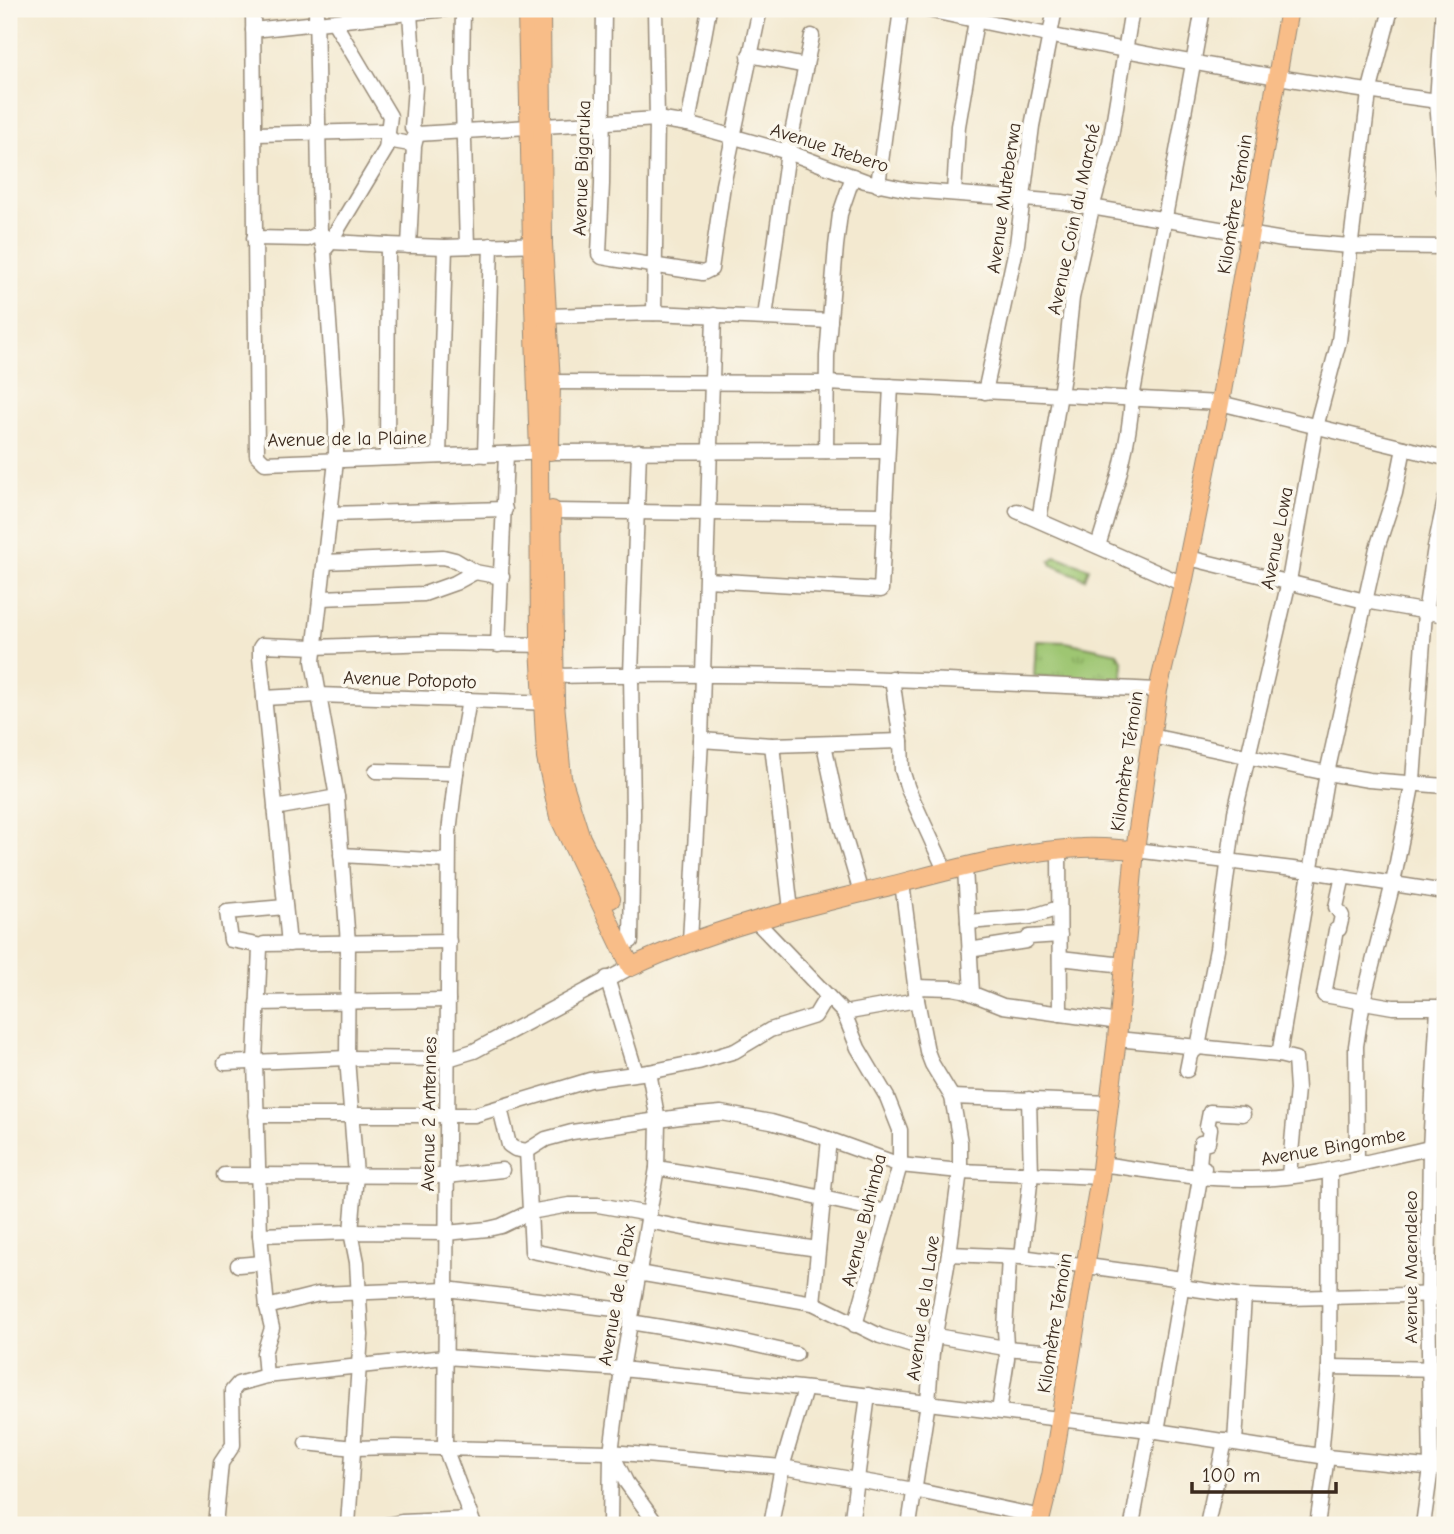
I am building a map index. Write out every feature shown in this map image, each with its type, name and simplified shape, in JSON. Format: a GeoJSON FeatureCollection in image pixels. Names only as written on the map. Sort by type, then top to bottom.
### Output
{"type":"FeatureCollection","features":[{"type":"Feature","properties":{"kind":"main road"},"geometry":{"type":"LineString","coordinates":[[527,9],[535,77],[537,244],[544,382],[548,703],[562,778],[565,814],[637,964]]}},
{"type":"Feature","properties":{"kind":"main road"},"geometry":{"type":"LineString","coordinates":[[535,77],[541,9]]}},
{"type":"Feature","properties":{"kind":"main road","name":"Kilomètre Témoin"},"geometry":{"type":"LineString","coordinates":[[1040,1521],[1101,1170],[1118,1031],[1135,850],[1150,736],[1220,403],[1289,9]]}},
{"type":"Feature","properties":{"kind":"main road"},"geometry":{"type":"LineString","coordinates":[[537,244],[549,316],[544,382]]}},
{"type":"Feature","properties":{"kind":"main road"},"geometry":{"type":"LineString","coordinates":[[545,452],[552,510],[546,645],[554,676],[548,703]]}},
{"type":"Feature","properties":{"kind":"main road"},"geometry":{"type":"LineString","coordinates":[[565,814],[581,838],[631,942],[637,964]]}},
{"type":"Feature","properties":{"kind":"main road"},"geometry":{"type":"LineString","coordinates":[[637,964],[690,941],[755,920],[946,872],[1059,850],[1135,850]]}},
{"type":"Feature","properties":{"kind":"street","name":"Avenue de la Plaine"},"geometry":{"type":"LineString","coordinates":[[253,9],[258,458],[265,463],[545,452],[887,451]]}},
{"type":"Feature","properties":{"kind":"street"},"geometry":{"type":"LineString","coordinates":[[316,9],[319,132],[336,461],[313,661],[337,797],[348,943],[347,1058],[356,1175],[351,1232],[357,1262],[360,1366],[348,1525]]}},
{"type":"Feature","properties":{"kind":"street"},"geometry":{"type":"LineString","coordinates":[[253,30],[334,22],[384,12],[446,9]]}},
{"type":"Feature","properties":{"kind":"street"},"geometry":{"type":"LineString","coordinates":[[463,9],[467,246]]}},
{"type":"Feature","properties":{"kind":"street","name":"Avenue Bigaruka"},"geometry":{"type":"LineString","coordinates":[[604,9],[601,257],[703,273],[711,269],[733,137]]}},
{"type":"Feature","properties":{"kind":"street"},"geometry":{"type":"LineString","coordinates":[[654,313],[657,120],[655,9]]}},
{"type":"Feature","properties":{"kind":"street"},"geometry":{"type":"LineString","coordinates":[[688,124],[709,9]]}},
{"type":"Feature","properties":{"kind":"street"},"geometry":{"type":"LineString","coordinates":[[733,137],[760,9]]}},
{"type":"Feature","properties":{"kind":"street"},"geometry":{"type":"LineString","coordinates":[[878,185],[901,9]]}},
{"type":"Feature","properties":{"kind":"street"},"geometry":{"type":"LineString","coordinates":[[923,9],[977,15],[1125,51],[1369,93],[1441,101]]}},
{"type":"Feature","properties":{"kind":"street","name":"Avenue Muteberwa"},"geometry":{"type":"LineString","coordinates":[[985,392],[1010,282],[1024,198],[1032,126],[1055,9]]}},
{"type":"Feature","properties":{"kind":"street","name":"Avenue Coin du Marché"},"geometry":{"type":"LineString","coordinates":[[1039,520],[1065,363],[1072,298],[1110,143],[1132,9]]}},
{"type":"Feature","properties":{"kind":"street"},"geometry":{"type":"LineString","coordinates":[[1098,546],[1123,466],[1130,431],[1132,398],[1203,9]]}},
{"type":"Feature","properties":{"kind":"street","name":"Avenue Lowa"},"geometry":{"type":"LineString","coordinates":[[1187,1070],[1190,1055],[1198,1047],[1217,949],[1235,812],[1289,581],[1316,427],[1339,341],[1369,93],[1391,9]]}},
{"type":"Feature","properties":{"kind":"street"},"geometry":{"type":"LineString","coordinates":[[409,246],[420,11]]}},
{"type":"Feature","properties":{"kind":"street"},"geometry":{"type":"LineString","coordinates":[[1443,13],[1441,101],[1444,191]]}},
{"type":"Feature","properties":{"kind":"street"},"geometry":{"type":"LineString","coordinates":[[954,193],[958,126],[977,15]]}},
{"type":"Feature","properties":{"kind":"street"},"geometry":{"type":"LineString","coordinates":[[325,242],[386,149],[390,116],[334,22]]}},
{"type":"Feature","properties":{"kind":"street"},"geometry":{"type":"LineString","coordinates":[[765,317],[788,152],[812,36]]}},
{"type":"Feature","properties":{"kind":"street"},"geometry":{"type":"LineString","coordinates":[[749,55],[806,66]]}},
{"type":"Feature","properties":{"kind":"street","name":"Avenue Itebero"},"geometry":{"type":"LineString","coordinates":[[389,131],[395,124],[415,131],[465,133],[657,120],[688,124],[788,152],[878,185],[1024,198],[1289,241],[1350,246],[1445,247]]}},
{"type":"Feature","properties":{"kind":"street"},"geometry":{"type":"LineString","coordinates":[[256,134],[389,131]]}},
{"type":"Feature","properties":{"kind":"street"},"geometry":{"type":"LineString","coordinates":[[826,451],[830,321],[838,226],[853,176]]}},
{"type":"Feature","properties":{"kind":"street"},"geometry":{"type":"LineString","coordinates":[[254,239],[308,239],[445,247],[537,244]]}},
{"type":"Feature","properties":{"kind":"street"},"geometry":{"type":"LineString","coordinates":[[387,457],[388,245]]}},
{"type":"Feature","properties":{"kind":"street"},"geometry":{"type":"LineString","coordinates":[[485,455],[491,245]]}},
{"type":"Feature","properties":{"kind":"street"},"geometry":{"type":"LineString","coordinates":[[439,456],[445,247]]}},
{"type":"Feature","properties":{"kind":"street"},"geometry":{"type":"LineString","coordinates":[[549,316],[654,313],[830,321]]}},
{"type":"Feature","properties":{"kind":"street"},"geometry":{"type":"LineString","coordinates":[[690,941],[704,675],[714,315]]}},
{"type":"Feature","properties":{"kind":"street"},"geometry":{"type":"LineString","coordinates":[[544,382],[827,383],[1220,403],[1445,458]]}},
{"type":"Feature","properties":{"kind":"street"},"geometry":{"type":"LineString","coordinates":[[707,580],[881,590],[891,386]]}},
{"type":"Feature","properties":{"kind":"street"},"geometry":{"type":"LineString","coordinates":[[1279,1055],[1327,773],[1378,543],[1395,493],[1404,448]]}},
{"type":"Feature","properties":{"kind":"street"},"geometry":{"type":"LineString","coordinates":[[631,942],[631,674],[639,451]]}},
{"type":"Feature","properties":{"kind":"street"},"geometry":{"type":"LineString","coordinates":[[498,645],[506,454]]}},
{"type":"Feature","properties":{"kind":"street"},"geometry":{"type":"LineString","coordinates":[[1357,1163],[1356,1049],[1363,1001],[1393,883],[1413,781],[1425,613],[1445,500]]}},
{"type":"Feature","properties":{"kind":"street"},"geometry":{"type":"LineString","coordinates":[[330,514],[505,509]]}},
{"type":"Feature","properties":{"kind":"street"},"geometry":{"type":"LineString","coordinates":[[552,510],[885,515]]}},
{"type":"Feature","properties":{"kind":"street"},"geometry":{"type":"LineString","coordinates":[[1017,511],[1183,584]]}},
{"type":"Feature","properties":{"kind":"street"},"geometry":{"type":"LineString","coordinates":[[325,562],[443,557],[455,560],[475,572],[502,577]]}},
{"type":"Feature","properties":{"kind":"street"},"geometry":{"type":"LineString","coordinates":[[1189,558],[1365,601],[1445,615]]}},
{"type":"Feature","properties":{"kind":"street"},"geometry":{"type":"LineString","coordinates":[[321,598],[424,594],[455,583],[475,572]]}},
{"type":"Feature","properties":{"kind":"street"},"geometry":{"type":"LineString","coordinates":[[289,944],[260,657],[262,645],[546,645]]}},
{"type":"Feature","properties":{"kind":"street"},"geometry":{"type":"LineString","coordinates":[[554,676],[631,674],[892,678],[1158,690]]}},
{"type":"Feature","properties":{"kind":"street"},"geometry":{"type":"LineString","coordinates":[[892,678],[901,741],[902,770],[946,872]]}},
{"type":"Feature","properties":{"kind":"street","name":"Avenue Potopoto"},"geometry":{"type":"LineString","coordinates":[[264,698],[318,695],[548,703]]}},
{"type":"Feature","properties":{"kind":"street","name":"Avenue 2 Antennes"},"geometry":{"type":"LineString","coordinates":[[469,700],[449,832],[444,1448],[473,1522]]}},
{"type":"Feature","properties":{"kind":"street"},"geometry":{"type":"LineString","coordinates":[[1150,736],[1327,773],[1369,780],[1413,781],[1445,786]]}},
{"type":"Feature","properties":{"kind":"street"},"geometry":{"type":"LineString","coordinates":[[701,740],[772,745],[901,741]]}},
{"type":"Feature","properties":{"kind":"street"},"geometry":{"type":"LineString","coordinates":[[824,744],[841,825],[861,893]]}},
{"type":"Feature","properties":{"kind":"street"},"geometry":{"type":"LineString","coordinates":[[772,745],[791,910]]}},
{"type":"Feature","properties":{"kind":"street"},"geometry":{"type":"LineString","coordinates":[[376,771],[456,773]]}},
{"type":"Feature","properties":{"kind":"street"},"geometry":{"type":"LineString","coordinates":[[275,808],[337,797]]}},
{"type":"Feature","properties":{"kind":"street"},"geometry":{"type":"LineString","coordinates":[[1059,850],[1060,1014]]}},
{"type":"Feature","properties":{"kind":"street"},"geometry":{"type":"LineString","coordinates":[[1135,850],[1230,860],[1445,892]]}},
{"type":"Feature","properties":{"kind":"street"},"geometry":{"type":"LineString","coordinates":[[341,855],[449,861]]}},
{"type":"Feature","properties":{"kind":"street"},"geometry":{"type":"LineString","coordinates":[[965,868],[972,993]]}},
{"type":"Feature","properties":{"kind":"street"},"geometry":{"type":"LineString","coordinates":[[1343,876],[1336,907],[1342,916],[1339,929],[1336,930],[1324,995],[1397,1007],[1442,1007]]}},
{"type":"Feature","properties":{"kind":"street"},"geometry":{"type":"LineString","coordinates":[[902,883],[916,994],[932,1064],[952,1097],[1110,1103]]}},
{"type":"Feature","properties":{"kind":"street"},"geometry":{"type":"LineString","coordinates":[[285,907],[227,912],[231,940],[262,946],[449,942]]}},
{"type":"Feature","properties":{"kind":"street"},"geometry":{"type":"LineString","coordinates":[[968,922],[1030,917],[1059,908]]}},
{"type":"Feature","properties":{"kind":"street","name":"Avenue Buhimba"},"geometry":{"type":"LineString","coordinates":[[755,920],[844,1013],[858,1048],[896,1114],[900,1130],[900,1165],[855,1325]]}},
{"type":"Feature","properties":{"kind":"street"},"geometry":{"type":"LineString","coordinates":[[970,950],[1026,941],[1029,937],[1060,935]]}},
{"type":"Feature","properties":{"kind":"street"},"geometry":{"type":"LineString","coordinates":[[262,946],[259,951],[255,1061],[260,1235],[267,1307],[272,1328],[264,1353],[266,1376]]}},
{"type":"Feature","properties":{"kind":"street"},"geometry":{"type":"LineString","coordinates":[[1060,958],[1124,965]]}},
{"type":"Feature","properties":{"kind":"street"},"geometry":{"type":"LineString","coordinates":[[225,1063],[347,1058],[448,1059],[474,1051],[637,964]]}},
{"type":"Feature","properties":{"kind":"street","name":"Avenue de la Paix"},"geometry":{"type":"LineString","coordinates":[[607,978],[643,1072],[658,1121],[657,1168],[622,1369],[611,1452],[610,1525]]}},
{"type":"Feature","properties":{"kind":"street"},"geometry":{"type":"LineString","coordinates":[[844,1013],[916,994],[951,988],[972,993],[1003,1006],[1060,1014],[1118,1031],[1198,1047],[1295,1059],[1297,1090],[1289,1175]]}},
{"type":"Feature","properties":{"kind":"street"},"geometry":{"type":"LineString","coordinates":[[256,1115],[474,1115],[590,1080],[726,1054],[770,1030],[812,1018],[827,996]]}},
{"type":"Feature","properties":{"kind":"street"},"geometry":{"type":"LineString","coordinates":[[257,1003],[448,1000]]}},
{"type":"Feature","properties":{"kind":"street","name":"Avenue Maendeleo"},"geometry":{"type":"LineString","coordinates":[[1423,1525],[1438,1469],[1430,1369],[1428,1294],[1430,1148],[1442,1007]]}},
{"type":"Feature","properties":{"kind":"street","name":"Avenue de la Lave"},"geometry":{"type":"LineString","coordinates":[[909,1525],[960,1171],[960,1142],[952,1097]]}},
{"type":"Feature","properties":{"kind":"street"},"geometry":{"type":"LineString","coordinates":[[999,1411],[1007,1359],[1005,1348],[1016,1257],[1031,1174],[1029,1099]]}},
{"type":"Feature","properties":{"kind":"street"},"geometry":{"type":"LineString","coordinates":[[500,1108],[509,1145],[527,1151],[532,1251],[638,1273],[813,1303],[880,1336],[932,1352]]}},
{"type":"Feature","properties":{"kind":"street"},"geometry":{"type":"LineString","coordinates":[[1132,1525],[1204,1168],[1199,1166],[1201,1143],[1208,1142],[1210,1112],[1243,1114]]}},
{"type":"Feature","properties":{"kind":"street","name":"Avenue Bingombe"},"geometry":{"type":"LineString","coordinates":[[527,1151],[546,1139],[572,1132],[721,1113],[771,1122],[829,1139],[900,1165],[960,1171],[1031,1174],[1101,1170],[1250,1179],[1330,1170],[1445,1147]]}},
{"type":"Feature","properties":{"kind":"street"},"geometry":{"type":"LineString","coordinates":[[813,1303],[829,1139]]}},
{"type":"Feature","properties":{"kind":"street"},"geometry":{"type":"LineString","coordinates":[[657,1168],[822,1197],[887,1212]]}},
{"type":"Feature","properties":{"kind":"street"},"geometry":{"type":"LineString","coordinates":[[224,1175],[446,1176],[502,1170]]}},
{"type":"Feature","properties":{"kind":"street"},"geometry":{"type":"LineString","coordinates":[[1317,1525],[1329,1367],[1330,1170]]}},
{"type":"Feature","properties":{"kind":"street"},"geometry":{"type":"LineString","coordinates":[[260,1235],[446,1233],[501,1226],[530,1212],[569,1205],[598,1206],[718,1235],[818,1249]]}},
{"type":"Feature","properties":{"kind":"street"},"geometry":{"type":"LineString","coordinates":[[950,1254],[1016,1257],[1084,1266],[1244,1296],[1331,1298],[1445,1294]]}},
{"type":"Feature","properties":{"kind":"street"},"geometry":{"type":"LineString","coordinates":[[238,1265],[262,1263]]}},
{"type":"Feature","properties":{"kind":"street"},"geometry":{"type":"LineString","coordinates":[[267,1307],[319,1294],[446,1289],[631,1317],[796,1354]]}},
{"type":"Feature","properties":{"kind":"street"},"geometry":{"type":"LineString","coordinates":[[1207,1525],[1230,1441],[1244,1296]]}},
{"type":"Feature","properties":{"kind":"street"},"geometry":{"type":"LineString","coordinates":[[936,1336],[1005,1348],[1069,1353]]}},
{"type":"Feature","properties":{"kind":"street"},"geometry":{"type":"LineString","coordinates":[[215,1525],[221,1463],[233,1445],[232,1391],[238,1384],[266,1376],[445,1357],[622,1369],[868,1395],[1230,1441],[1324,1457],[1438,1469]]}},
{"type":"Feature","properties":{"kind":"street"},"geometry":{"type":"LineString","coordinates":[[1329,1367],[1445,1369]]}},
{"type":"Feature","properties":{"kind":"street"},"geometry":{"type":"LineString","coordinates":[[771,1525],[782,1467],[805,1389]]}},
{"type":"Feature","properties":{"kind":"street"},"geometry":{"type":"LineString","coordinates":[[851,1525],[868,1395]]}},
{"type":"Feature","properties":{"kind":"street"},"geometry":{"type":"LineString","coordinates":[[306,1443],[354,1448],[611,1452],[782,1467],[914,1490],[1040,1521]]}},
{"type":"Feature","properties":{"kind":"street"},"geometry":{"type":"LineString","coordinates":[[611,1452],[626,1482],[657,1525]]}},
{"type":"Feature","properties":{"kind":"street"},"geometry":{"type":"LineString","coordinates":[[386,1525],[421,1521],[473,1522]]}},
{"type":"Feature","properties":{"kind":"green space"},"geometry":{"type":"Polygon","coordinates":[[[1056,556],[1089,568],[1085,579],[1052,565],[1050,561],[1056,556]]]}},
{"type":"Feature","properties":{"kind":"green space"},"geometry":{"type":"Polygon","coordinates":[[[1036,641],[1066,642],[1117,653],[1123,662],[1122,682],[1034,676],[1036,641]]]}}]}
